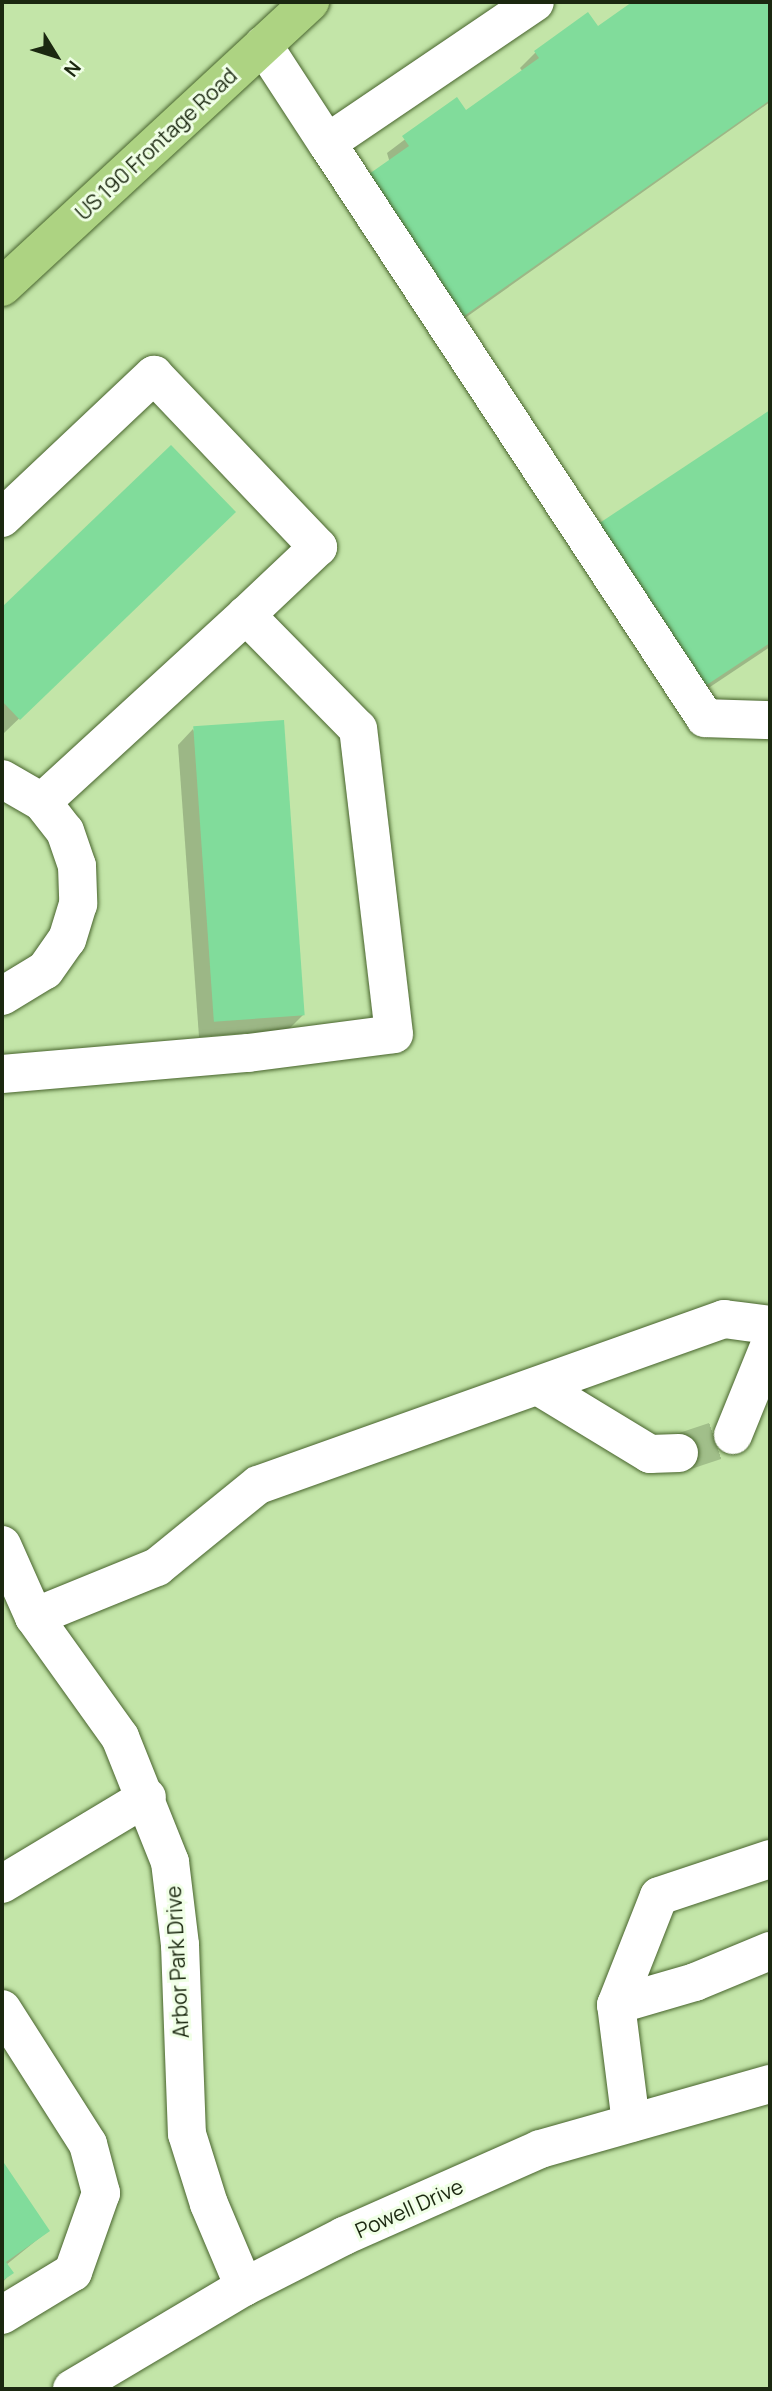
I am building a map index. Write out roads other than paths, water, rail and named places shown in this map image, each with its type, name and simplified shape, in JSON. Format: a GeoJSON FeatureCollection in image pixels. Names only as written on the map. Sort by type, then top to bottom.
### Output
{"type":"FeatureCollection","features":[{"type":"Feature","properties":{"kind":"main road","name":"US 190 Frontage Road"},"geometry":{"type":"LineString","coordinates":[[2,287],[310,2]]}},
{"type":"Feature","properties":{"kind":"street"},"geometry":{"type":"LineString","coordinates":[[327,143],[535,2]]}},
{"type":"Feature","properties":{"kind":"street"},"geometry":{"type":"LineString","coordinates":[[263,45],[705,718],[770,720]]}},
{"type":"Feature","properties":{"kind":"street"},"geometry":{"type":"LineString","coordinates":[[2,518],[154,375],[318,547],[42,802]]}},
{"type":"Feature","properties":{"kind":"street"},"geometry":{"type":"LineString","coordinates":[[2,1074],[248,1053],[394,1034],[358,729],[246,615]]}},
{"type":"Feature","properties":{"kind":"street"},"geometry":{"type":"LineString","coordinates":[[2,779],[42,802],[65,831],[73,855],[78,904],[67,939],[45,970],[2,996]]}},
{"type":"Feature","properties":{"kind":"street"},"geometry":{"type":"LineString","coordinates":[[34,1617],[157,1567],[258,1485],[724,1319],[770,1325]]}},
{"type":"Feature","properties":{"kind":"street"},"geometry":{"type":"LineString","coordinates":[[733,1435],[770,1344]]}},
{"type":"Feature","properties":{"kind":"street"},"geometry":{"type":"LineString","coordinates":[[538,1386],[650,1454],[679,1453]]}},
{"type":"Feature","properties":{"kind":"street","name":"Arbor Park Drive"},"geometry":{"type":"LineString","coordinates":[[2,1545],[34,1617],[120,1737],[147,1797],[170,1863],[180,1945],[187,2134],[209,2204],[244,2287]]}},
{"type":"Feature","properties":{"kind":"street"},"geometry":{"type":"LineString","coordinates":[[2,1884],[147,1797]]}},
{"type":"Feature","properties":{"kind":"street"},"geometry":{"type":"LineString","coordinates":[[631,2123],[617,2005],[660,1896],[770,1859]]}},
{"type":"Feature","properties":{"kind":"street"},"geometry":{"type":"LineString","coordinates":[[617,2005],[695,1982],[770,1951]]}},
{"type":"Feature","properties":{"kind":"street"},"geometry":{"type":"LineString","coordinates":[[2,2009],[88,2144],[101,2193],[73,2272],[2,2315]]}},
{"type":"Feature","properties":{"kind":"street","name":"Powell Drive"},"geometry":{"type":"LineString","coordinates":[[72,2389],[244,2287],[344,2236],[540,2149],[770,2084]]}},
{"type":"Feature","properties":{"kind":"tunnel"},"geometry":{"type":"LineString","coordinates":[[679,1453],[733,1435]]}}]}
